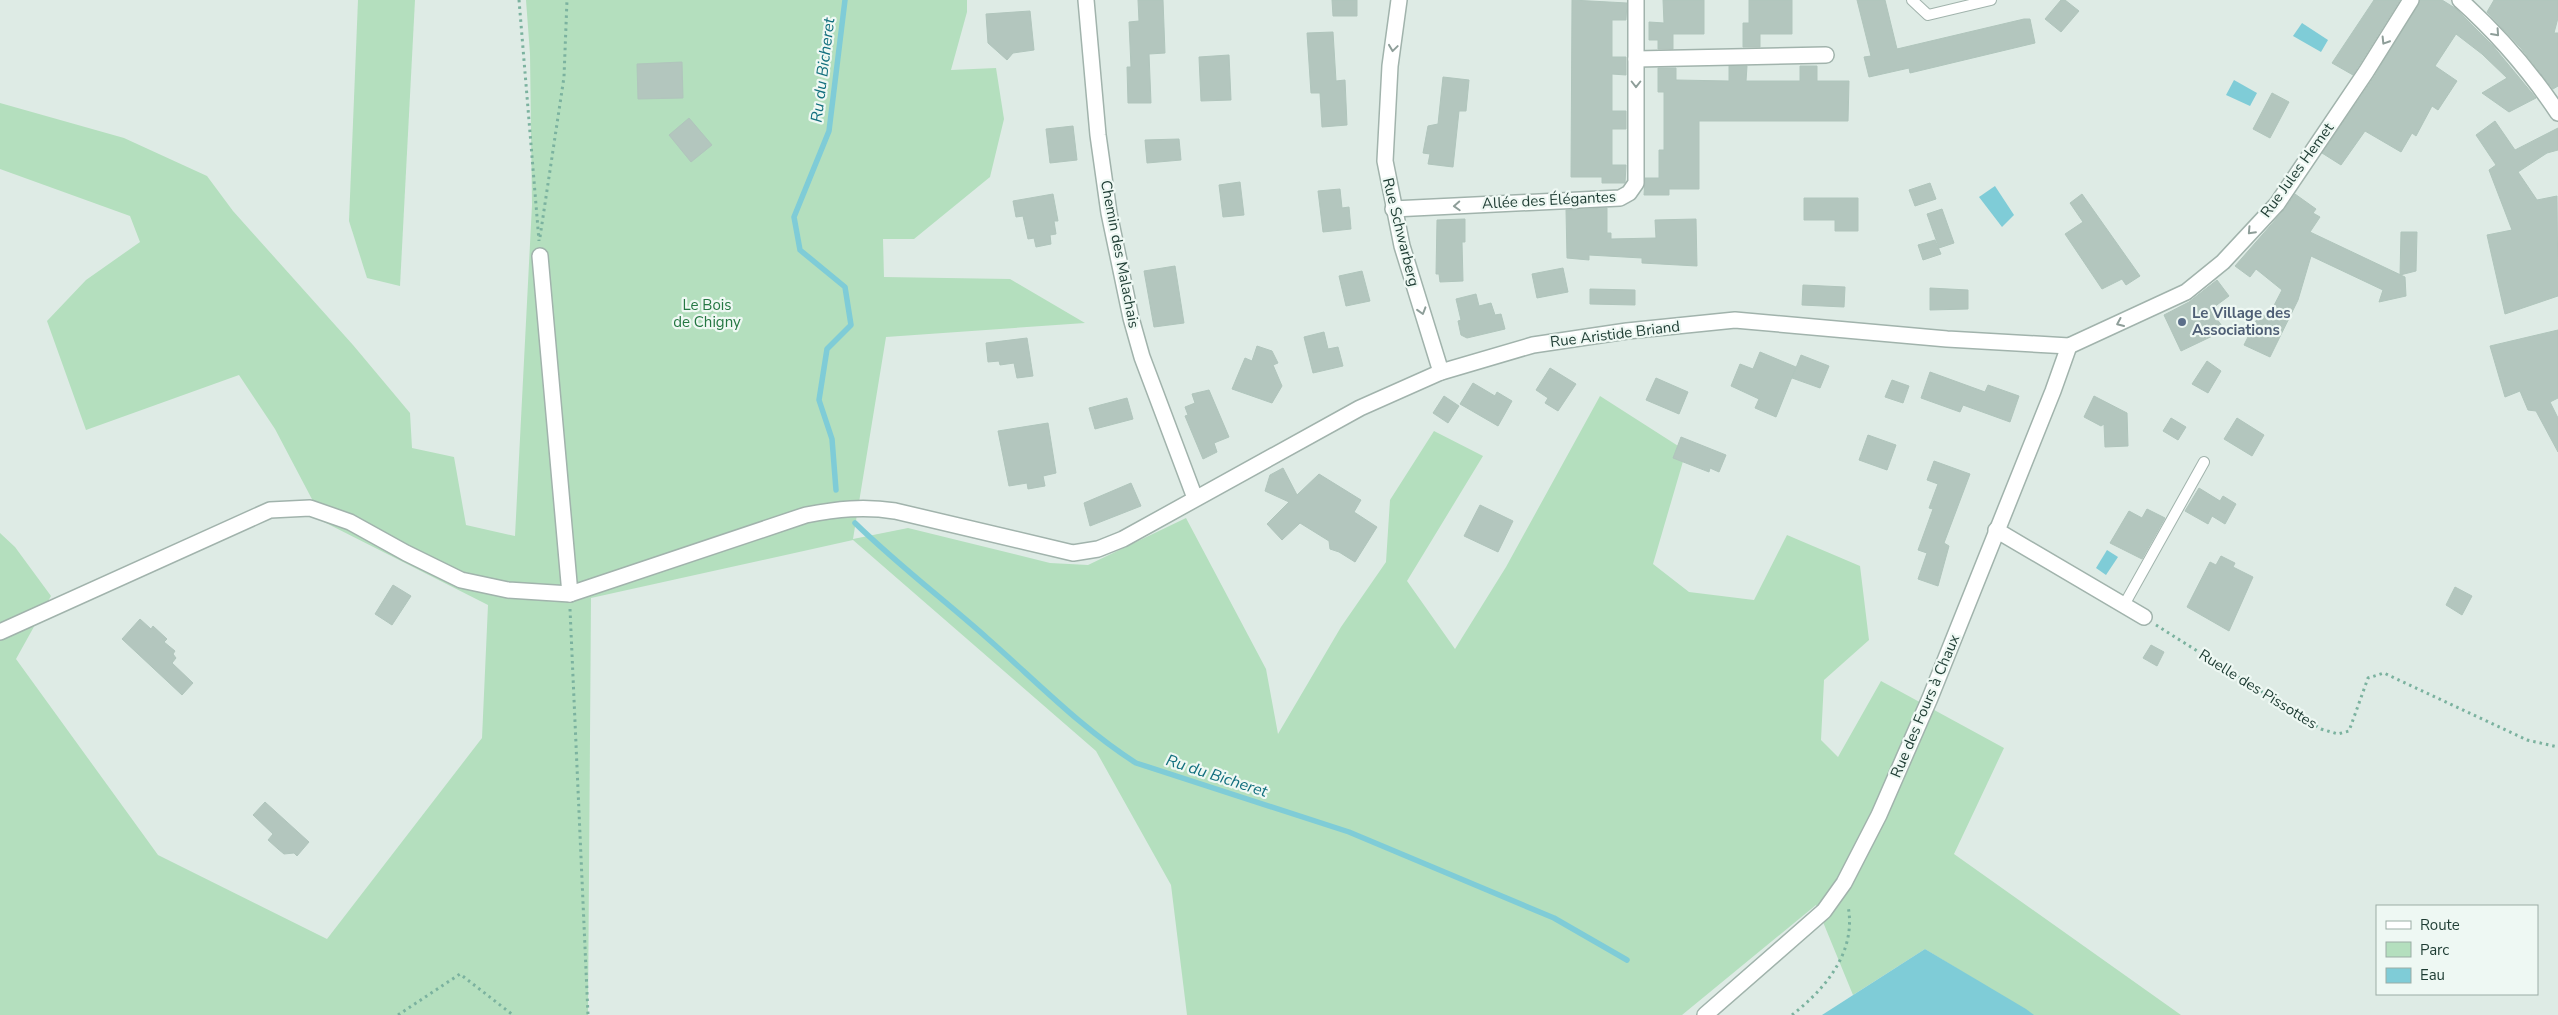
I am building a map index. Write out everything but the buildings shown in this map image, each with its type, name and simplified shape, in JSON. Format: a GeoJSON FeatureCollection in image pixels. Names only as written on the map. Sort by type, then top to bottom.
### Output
{"type":"FeatureCollection","features":[{"type":"Feature","properties":{"kind":"street","name":"Chemin des Malachais"},"geometry":{"type":"LineString","coordinates":[[1086,0],[1098,135],[1109,213],[1131,318],[1142,357],[1195,498]]}},
{"type":"Feature","properties":{"kind":"street","name":"Rue Schwarberg"},"geometry":{"type":"LineString","coordinates":[[1399,0],[1390,66],[1385,161],[1393,209],[1402,246],[1441,372]]}},
{"type":"Feature","properties":{"kind":"street","name":"Allée des Élégantes"},"geometry":{"type":"LineString","coordinates":[[1393,209],[1620,198],[1629,193],[1636,183],[1636,0]]}},
{"type":"Feature","properties":{"kind":"street","name":"Rue Jules Hemet"},"geometry":{"type":"LineString","coordinates":[[2069,346],[2186,292],[2223,262],[2277,204],[2366,72],[2411,0]]}},
{"type":"Feature","properties":{"kind":"street"},"geometry":{"type":"LineString","coordinates":[[2460,0],[2490,27],[2527,69],[2558,113]]}},
{"type":"Feature","properties":{"kind":"street"},"geometry":{"type":"LineString","coordinates":[[1636,59],[1826,56]]}},
{"type":"Feature","properties":{"kind":"street"},"geometry":{"type":"LineString","coordinates":[[0,632],[270,510],[310,508],[350,522],[406,554],[461,580],[508,590],[570,594],[540,249]]}},
{"type":"Feature","properties":{"kind":"street","name":"Rue Aristide Briand"},"geometry":{"type":"LineString","coordinates":[[570,594],[806,515],[836,509],[867,507],[896,511],[1073,553],[1098,549],[1123,539],[1360,408],[1441,372],[1533,345],[1627,331],[1735,320],[1947,339],[2069,346]]}},
{"type":"Feature","properties":{"kind":"street","name":"Rue des Fours à Chaux"},"geometry":{"type":"LineString","coordinates":[[1705,1015],[1824,911],[1844,883],[1879,815],[1930,698],[2046,409],[2069,346]]}},
{"type":"Feature","properties":{"kind":"street"},"geometry":{"type":"LineString","coordinates":[[1996,530],[2144,617]]}},
{"type":"Feature","properties":{"kind":"lane"},"geometry":{"type":"LineString","coordinates":[[1912,0],[1928,15],[1991,0]]}},
{"type":"Feature","properties":{"kind":"lane"},"geometry":{"type":"LineString","coordinates":[[2124,605],[2204,462]]}},
{"type":"Feature","properties":{"kind":"path"},"geometry":{"type":"LineString","coordinates":[[519,0],[540,249]]}},
{"type":"Feature","properties":{"kind":"path"},"geometry":{"type":"LineString","coordinates":[[540,249],[564,77],[567,0]]}},
{"type":"Feature","properties":{"kind":"path"},"geometry":{"type":"LineString","coordinates":[[570,594],[588,1015]]}},
{"type":"Feature","properties":{"kind":"path","name":"Ruelle des Pissottes"},"geometry":{"type":"LineString","coordinates":[[2144,617],[2320,729],[2338,734],[2350,731],[2368,678],[2384,673],[2527,740],[2558,747]]}},
{"type":"Feature","properties":{"kind":"path"},"geometry":{"type":"LineString","coordinates":[[1792,1015],[1812,999],[1830,979],[1848,942],[1850,914],[1844,883]]}},
{"type":"Feature","properties":{"kind":"path"},"geometry":{"type":"LineString","coordinates":[[398,1015],[460,974],[513,1015]]}},
{"type":"Feature","properties":{"kind":"green space"},"geometry":{"type":"Polygon","coordinates":[[[358,0],[415,0],[400,286],[367,278],[349,221],[358,0]]]}},
{"type":"Feature","properties":{"kind":"green space","name":"Le Bois de Chigny"},"geometry":{"type":"Polygon","coordinates":[[[526,0],[967,0],[967,12],[951,70],[996,68],[1004,119],[990,177],[914,239],[883,239],[884,277],[1010,279],[1085,323],[886,337],[853,539],[908,528],[1050,563],[1088,565],[1186,518],[1266,669],[1278,734],[1341,627],[1386,562],[1390,500],[1434,431],[1483,456],[1407,581],[1455,649],[1506,567],[1600,396],[1686,451],[1653,564],[1689,592],[1754,600],[1787,535],[1860,566],[1869,640],[1824,680],[1821,740],[1838,757],[1881,681],[2004,748],[1954,854],[2181,1015],[2033,1015],[1925,949],[1853,995],[1816,905],[1682,1015],[1187,1015],[1171,885],[1096,751],[853,540],[591,598],[588,1015],[0,1015],[0,533],[15,547],[51,596],[16,659],[158,855],[327,939],[482,738],[488,605],[324,522],[275,429],[239,375],[86,430],[47,321],[86,280],[140,242],[130,216],[0,169],[0,103],[124,138],[207,176],[233,211],[353,345],[410,413],[412,448],[454,457],[466,525],[515,536],[532,205],[530,54],[526,0]]]}},
{"type":"Feature","properties":{"kind":"water"},"geometry":{"type":"Polygon","coordinates":[[[2302,23],[2328,40],[2321,52],[2293,36],[2302,23]]]}},
{"type":"Feature","properties":{"kind":"water"},"geometry":{"type":"Polygon","coordinates":[[[2234,80],[2257,93],[2250,106],[2226,95],[2234,80]]]}},
{"type":"Feature","properties":{"kind":"water"},"geometry":{"type":"Polygon","coordinates":[[[1995,186],[2014,215],[2002,227],[1979,197],[1995,186]]]}},
{"type":"Feature","properties":{"kind":"water"},"geometry":{"type":"Polygon","coordinates":[[[2107,550],[2118,557],[2106,575],[2096,568],[2107,550]]]}},
{"type":"Feature","properties":{"kind":"water"},"geometry":{"type":"Polygon","coordinates":[[[1925,949],[2026,1009],[2034,1015],[1822,1015],[1925,949]]]}},
{"type":"Feature","properties":{"kind":"waterway","name":"Ru du Bicheret"},"geometry":{"type":"LineString","coordinates":[[836,490],[832,439],[819,400],[827,349],[851,325],[845,287],[800,250],[794,217],[829,131],[845,0]]}},
{"type":"Feature","properties":{"kind":"waterway","name":"Ru du Bicheret"},"geometry":{"type":"LineString","coordinates":[[855,523],[887,553],[987,638],[1059,704],[1096,735],[1136,763],[1349,832],[1554,918],[1627,960]]}},
{"type":"Feature","properties":{"kind":"place","name":"Le Village des Associations"},"geometry":{"type":"Point","coordinates":[2182,322]}}]}
